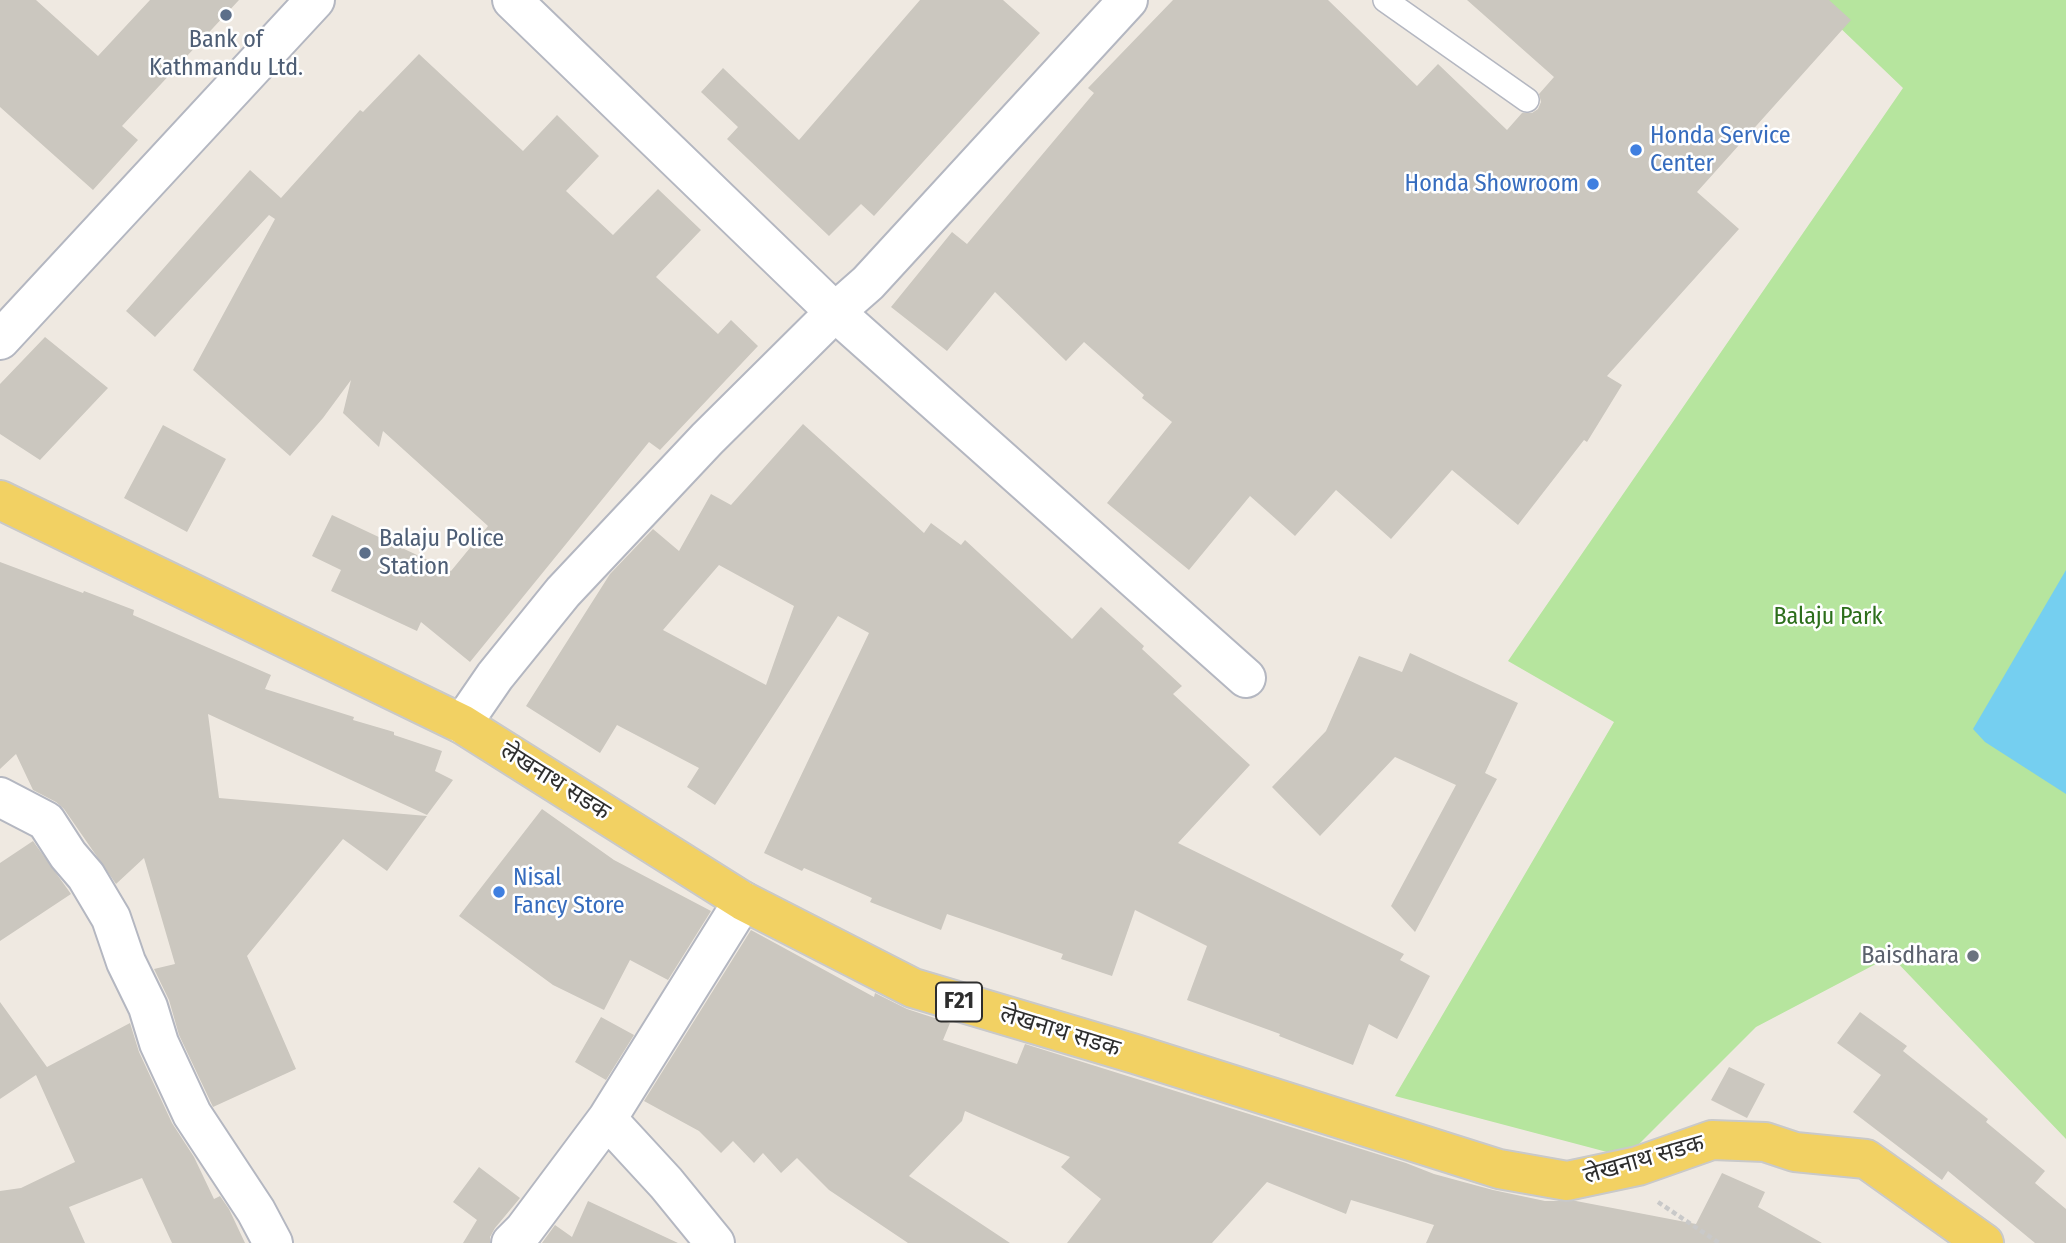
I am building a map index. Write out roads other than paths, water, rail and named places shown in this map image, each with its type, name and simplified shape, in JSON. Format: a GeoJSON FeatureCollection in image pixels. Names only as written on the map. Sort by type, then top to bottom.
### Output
{"type":"FeatureCollection","features":[{"type":"Feature","properties":{"kind":"main road","name":"लेखनाथ सडक"},"geometry":{"type":"LineString","coordinates":[[0,499],[463,724],[744,901],[913,988],[1148,1058],[1499,1169],[1567,1181],[1638,1166],[1712,1140],[1765,1142],[1796,1152],[1866,1159],[1983,1243]]}},
{"type":"Feature","properties":{"kind":"street"},"geometry":{"type":"LineString","coordinates":[[0,340],[315,0]]}},
{"type":"Feature","properties":{"kind":"street"},"geometry":{"type":"LineString","coordinates":[[512,0],[835,312],[1246,678]]}},
{"type":"Feature","properties":{"kind":"street"},"geometry":{"type":"LineString","coordinates":[[463,724],[495,676],[563,592],[707,439],[835,312],[868,283],[1128,0]]}},
{"type":"Feature","properties":{"kind":"street"},"geometry":{"type":"LineString","coordinates":[[0,797],[46,821],[68,855],[86,876],[111,918],[126,962],[148,1007],[159,1043],[192,1114],[256,1211],[273,1243]]}},
{"type":"Feature","properties":{"kind":"street"},"geometry":{"type":"LineString","coordinates":[[511,1243],[524,1230],[607,1119],[744,901]]}},
{"type":"Feature","properties":{"kind":"street"},"geometry":{"type":"LineString","coordinates":[[607,1119],[666,1183],[715,1243]]}},
{"type":"Feature","properties":{"kind":"lane"},"geometry":{"type":"LineString","coordinates":[[1385,0],[1527,100]]}},
{"type":"Feature","properties":{"kind":"water"},"geometry":{"type":"Polygon","coordinates":[[[2066,570],[2066,794],[1985,742],[1973,729],[2066,570]]]}},
{"type":"Feature","properties":{"kind":"place","name":"Bank of Kathmandu Ltd."},"geometry":{"type":"Point","coordinates":[226,15]}},
{"type":"Feature","properties":{"kind":"place","name":"Honda Service Center"},"geometry":{"type":"Point","coordinates":[1636,150]}},
{"type":"Feature","properties":{"kind":"place","name":"Honda Showroom"},"geometry":{"type":"Point","coordinates":[1593,184]}},
{"type":"Feature","properties":{"kind":"place","name":"Balaju Police Station"},"geometry":{"type":"Point","coordinates":[365,553]}},
{"type":"Feature","properties":{"kind":"place","name":"Nisal Fancy Store"},"geometry":{"type":"Point","coordinates":[499,892]}},
{"type":"Feature","properties":{"kind":"place","name":"Baisdhara"},"geometry":{"type":"Point","coordinates":[1973,956]}},
{"type":"Feature","properties":{"kind":"park label","name":"Balaju Park"},"geometry":{"type":"Point","coordinates":[1828,617]}}]}
